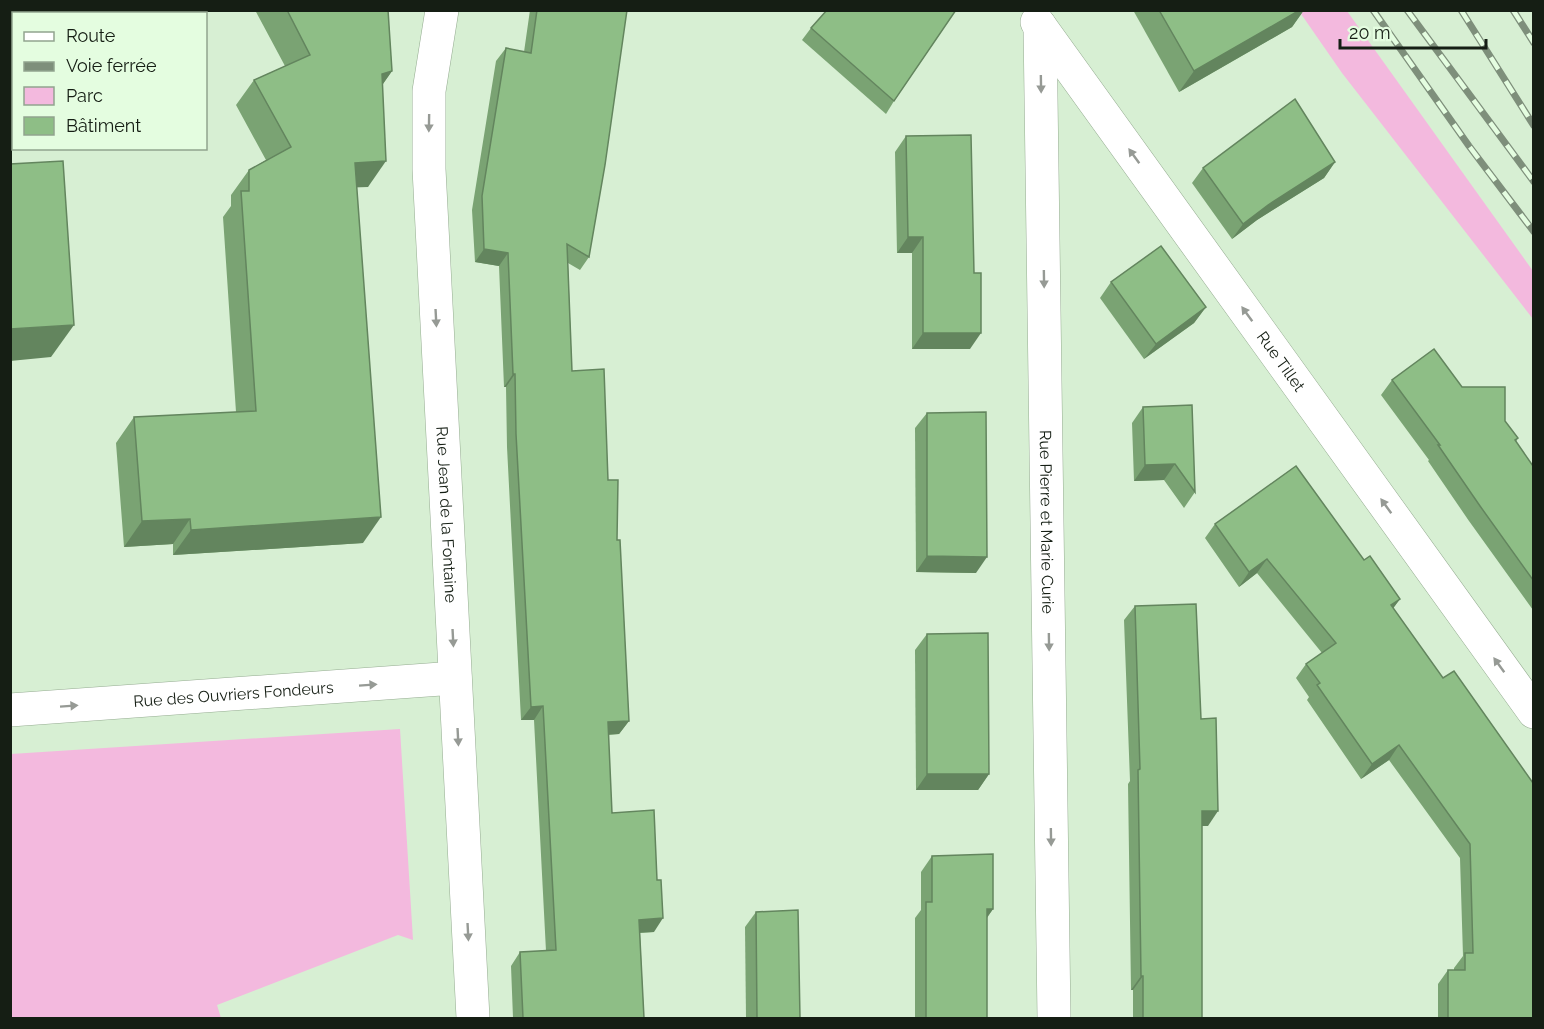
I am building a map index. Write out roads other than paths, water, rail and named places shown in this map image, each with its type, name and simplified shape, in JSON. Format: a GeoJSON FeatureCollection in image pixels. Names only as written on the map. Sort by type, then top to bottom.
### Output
{"type":"FeatureCollection","features":[{"type":"Feature","properties":{"kind":"street","name":"Rue Jean de la Fontaine"},"geometry":{"type":"LineString","coordinates":[[442,10],[429,92],[429,168],[472,1018]]}},
{"type":"Feature","properties":{"kind":"street","name":"Rue Tillet"},"geometry":{"type":"LineString","coordinates":[[1035,18],[1533,712]]}},
{"type":"Feature","properties":{"kind":"street","name":"Rue Pierre et Marie Curie"},"geometry":{"type":"LineString","coordinates":[[1035,18],[1054,1018]]}},
{"type":"Feature","properties":{"kind":"street","name":"Rue des Ouvriers Fondeurs"},"geometry":{"type":"LineString","coordinates":[[10,710],[455,678]]}},
{"type":"Feature","properties":{"kind":"railway"},"geometry":{"type":"LineString","coordinates":[[1373,10],[1469,146],[1534,232]]}},
{"type":"Feature","properties":{"kind":"railway"},"geometry":{"type":"LineString","coordinates":[[1407,10],[1534,182]]}},
{"type":"Feature","properties":{"kind":"railway"},"geometry":{"type":"LineString","coordinates":[[1461,10],[1534,126]]}},
{"type":"Feature","properties":{"kind":"railway"},"geometry":{"type":"LineString","coordinates":[[1513,10],[1534,43]]}}]}
